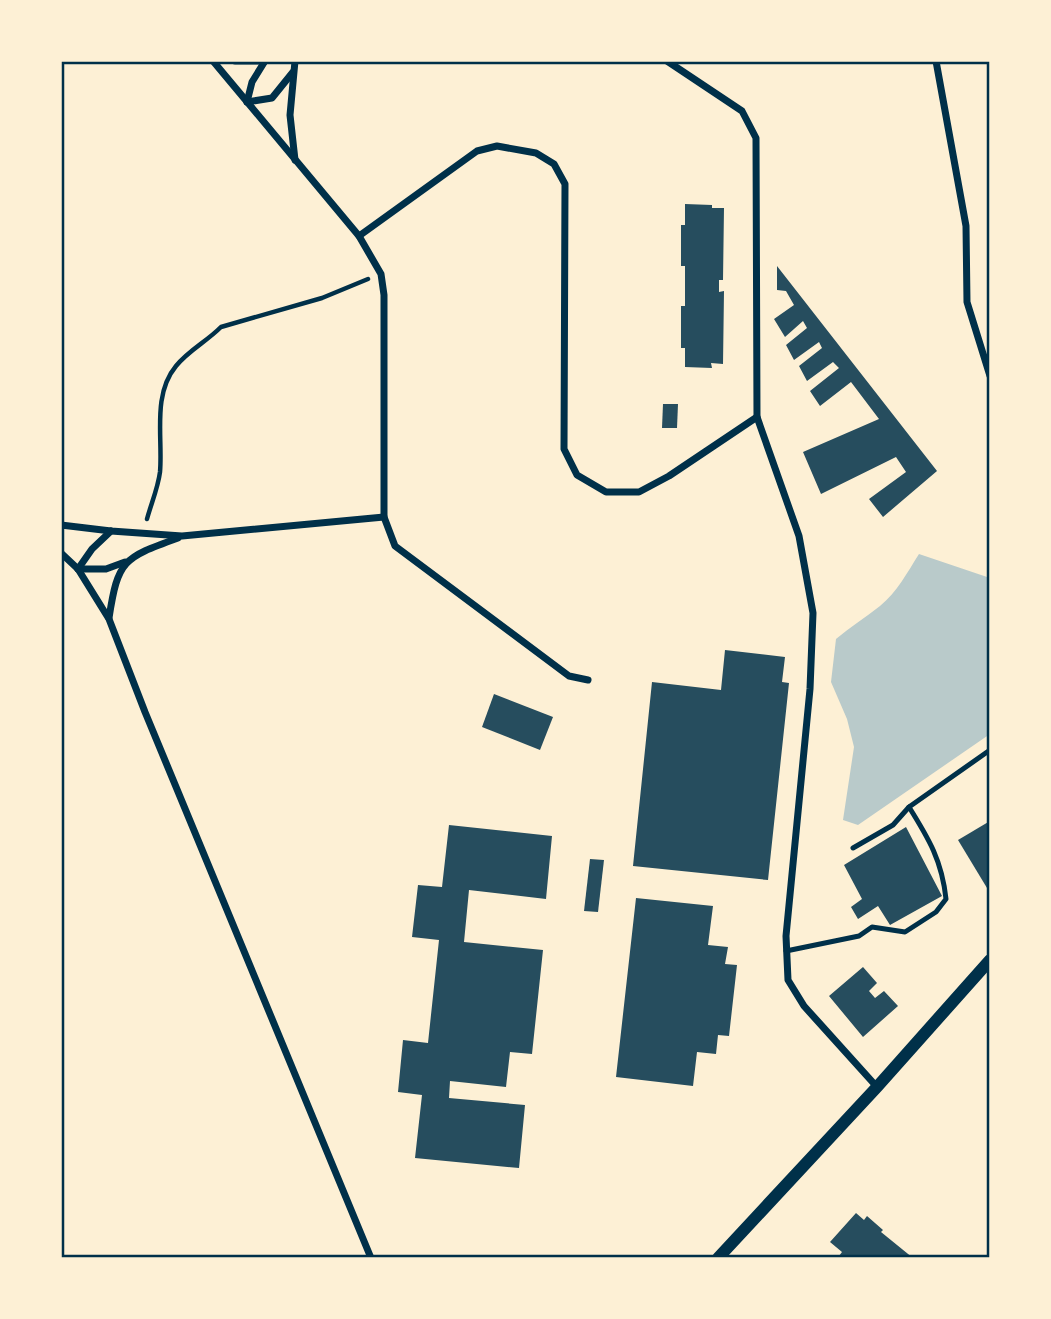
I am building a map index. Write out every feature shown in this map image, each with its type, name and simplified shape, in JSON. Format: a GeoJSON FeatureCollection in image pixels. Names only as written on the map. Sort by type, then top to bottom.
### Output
{"type":"FeatureCollection","features":[{"type":"Feature","properties":{"kind":"street"},"geometry":{"type":"LineString","coordinates":[[213,61],[359,236],[381,274],[384,295],[384,517],[395,546],[569,676],[588,680]]}},
{"type":"Feature","properties":{"kind":"street"},"geometry":{"type":"LineString","coordinates":[[235,61],[265,61]]}},
{"type":"Feature","properties":{"kind":"street"},"geometry":{"type":"LineString","coordinates":[[247,102],[252,82],[265,61]]}},
{"type":"Feature","properties":{"kind":"street"},"geometry":{"type":"LineString","coordinates":[[295,61],[290,115],[295,161]]}},
{"type":"Feature","properties":{"kind":"street"},"geometry":{"type":"LineString","coordinates":[[667,61],[742,111],[756,138],[757,417],[799,536],[813,612],[810,689],[786,936],[788,980],[804,1006],[877,1087]]}},
{"type":"Feature","properties":{"kind":"street"},"geometry":{"type":"LineString","coordinates":[[936,61],[966,226],[967,302],[990,376]]}},
{"type":"Feature","properties":{"kind":"street"},"geometry":{"type":"LineString","coordinates":[[247,102],[272,99],[293,72]]}},
{"type":"Feature","properties":{"kind":"street"},"geometry":{"type":"LineString","coordinates":[[359,236],[477,151],[497,146],[536,153],[554,164],[565,184],[564,449],[577,475],[607,492],[639,492],[669,476],[757,417]]}},
{"type":"Feature","properties":{"kind":"street"},"geometry":{"type":"LineString","coordinates":[[61,524],[183,536],[384,517]]}},
{"type":"Feature","properties":{"kind":"street"},"geometry":{"type":"LineString","coordinates":[[78,569],[92,549],[111,531]]}},
{"type":"Feature","properties":{"kind":"street"},"geometry":{"type":"LineString","coordinates":[[78,569],[106,569],[183,536]]}},
{"type":"Feature","properties":{"kind":"street"},"geometry":{"type":"LineString","coordinates":[[61,553],[78,569],[109,619],[371,1258]]}},
{"type":"Feature","properties":{"kind":"street"},"geometry":{"type":"LineString","coordinates":[[109,619],[115,583],[125,562]]}},
{"type":"Feature","properties":{"kind":"street"},"geometry":{"type":"LineString","coordinates":[[718,1258],[877,1087],[990,960]]}},
{"type":"Feature","properties":{"kind":"lane"},"geometry":{"type":"LineString","coordinates":[[853,848],[893,825],[909,807],[990,750]]}},
{"type":"Feature","properties":{"kind":"lane"},"geometry":{"type":"LineString","coordinates":[[786,951],[859,936],[872,927],[905,932],[936,912],[946,898],[943,874],[932,843],[909,807]]}},
{"type":"Feature","properties":{"kind":"path"},"geometry":{"type":"LineString","coordinates":[[144,534],[160,471],[161,401],[174,368],[195,346],[221,327],[322,298],[381,274]]}},
{"type":"Feature","properties":{"kind":"shaded area"},"geometry":{"type":"Polygon","coordinates":[[[919,554],[990,578],[990,734],[858,825],[843,820],[854,747],[847,719],[831,682],[836,639],[892,595],[919,554]]]}},
{"type":"Feature","properties":{"kind":"building"},"geometry":{"type":"Polygon","coordinates":[[[685,204],[724,208],[723,280],[719,280],[719,292],[724,291],[723,364],[711,363],[712,368],[685,367],[685,348],[681,348],[685,266],[681,266],[681,225],[685,225],[685,204]]]}},
{"type":"Feature","properties":{"kind":"building"},"geometry":{"type":"Polygon","coordinates":[[[777,266],[937,471],[883,517],[869,499],[906,472],[896,457],[821,494],[803,452],[879,419],[851,382],[820,406],[810,391],[839,368],[833,362],[807,381],[799,366],[822,348],[819,342],[794,360],[786,345],[807,328],[803,321],[785,337],[774,319],[794,305],[786,291],[777,290],[777,266]]]}},
{"type":"Feature","properties":{"kind":"building"},"geometry":{"type":"Polygon","coordinates":[[[663,404],[678,404],[677,428],[662,428],[663,404]]]}},
{"type":"Feature","properties":{"kind":"building"},"geometry":{"type":"Polygon","coordinates":[[[725,650],[785,657],[782,682],[789,683],[768,880],[633,866],[652,682],[721,690],[725,650]]]}},
{"type":"Feature","properties":{"kind":"building"},"geometry":{"type":"Polygon","coordinates":[[[494,694],[553,717],[540,750],[482,727],[494,694]]]}},
{"type":"Feature","properties":{"kind":"building"},"geometry":{"type":"Polygon","coordinates":[[[990,821],[990,886],[987,888],[958,840],[990,821]]]}},
{"type":"Feature","properties":{"kind":"building"},"geometry":{"type":"Polygon","coordinates":[[[449,825],[552,836],[546,899],[469,890],[464,942],[543,950],[532,1054],[510,1052],[506,1087],[450,1081],[449,1098],[525,1105],[519,1168],[415,1158],[422,1095],[398,1092],[403,1040],[428,1043],[439,940],[412,937],[418,885],[442,887],[449,825]]]}},
{"type":"Feature","properties":{"kind":"building"},"geometry":{"type":"Polygon","coordinates":[[[906,827],[942,896],[890,925],[878,906],[858,919],[851,907],[862,899],[844,865],[906,827]]]}},
{"type":"Feature","properties":{"kind":"building"},"geometry":{"type":"Polygon","coordinates":[[[590,859],[604,860],[598,912],[584,911],[590,859]]]}},
{"type":"Feature","properties":{"kind":"building"},"geometry":{"type":"Polygon","coordinates":[[[636,898],[713,906],[708,945],[728,947],[725,964],[737,965],[729,1036],[718,1035],[716,1054],[697,1052],[693,1086],[616,1077],[636,898]]]}},
{"type":"Feature","properties":{"kind":"building"},"geometry":{"type":"Polygon","coordinates":[[[863,967],[877,983],[869,991],[875,998],[884,991],[898,1006],[863,1037],[829,996],[863,967]]]}},
{"type":"Feature","properties":{"kind":"building"},"geometry":{"type":"Polygon","coordinates":[[[856,1213],[864,1220],[867,1216],[883,1230],[881,1232],[913,1258],[841,1258],[839,1256],[842,1252],[830,1242],[856,1213]]]}}]}
